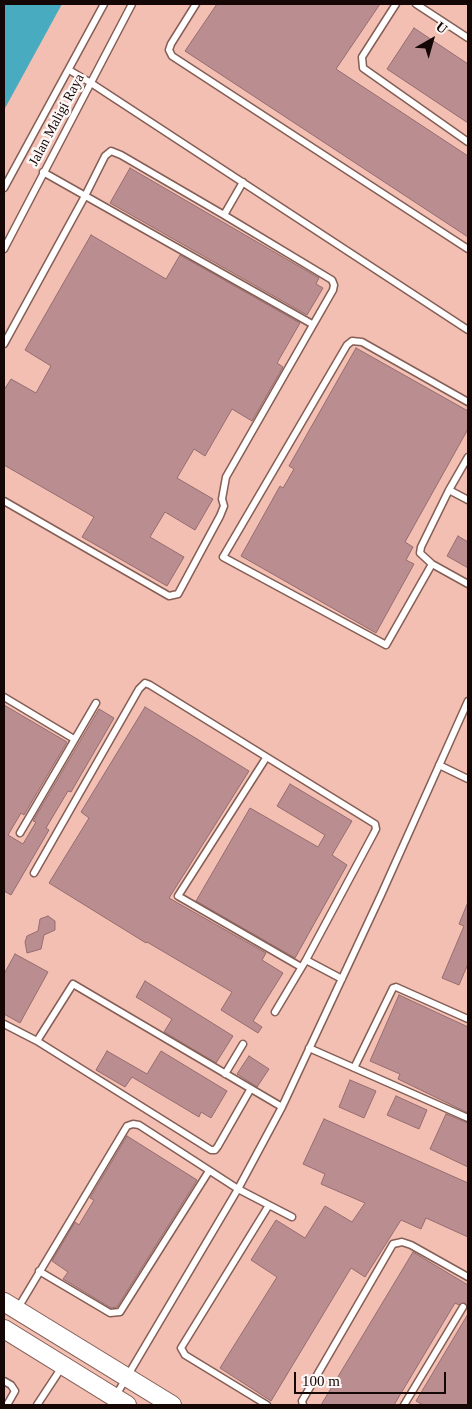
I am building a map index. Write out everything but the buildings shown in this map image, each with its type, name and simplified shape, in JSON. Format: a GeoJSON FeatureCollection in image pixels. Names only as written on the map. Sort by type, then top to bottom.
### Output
{"type":"FeatureCollection","features":[{"type":"Feature","properties":{"kind":"street"},"geometry":{"type":"LineString","coordinates":[[10,1306],[172,1405]]}},
{"type":"Feature","properties":{"kind":"street"},"geometry":{"type":"LineString","coordinates":[[4,1329],[62,1367],[121,1401]]}},
{"type":"Feature","properties":{"kind":"lane","name":"Jalan Maligi Raya"},"geometry":{"type":"LineString","coordinates":[[4,188],[104,4]]}},
{"type":"Feature","properties":{"kind":"lane","name":"Jalan Maligi Raya"},"geometry":{"type":"LineString","coordinates":[[4,249],[132,4]]}},
{"type":"Feature","properties":{"kind":"lane"},"geometry":{"type":"LineString","coordinates":[[196,4],[171,44],[169,50],[172,56],[468,249]]}},
{"type":"Feature","properties":{"kind":"lane"},"geometry":{"type":"LineString","coordinates":[[396,4],[362,57],[363,68],[468,142]]}},
{"type":"Feature","properties":{"kind":"lane"},"geometry":{"type":"LineString","coordinates":[[416,4],[468,38]]}},
{"type":"Feature","properties":{"kind":"lane"},"geometry":{"type":"LineString","coordinates":[[69,70],[91,82],[468,330]]}},
{"type":"Feature","properties":{"kind":"lane"},"geometry":{"type":"LineString","coordinates":[[4,344],[85,196],[104,156],[111,152],[121,155],[332,280],[333,290],[226,477],[222,499],[224,506],[220,516],[178,594],[169,596],[4,501]]}},
{"type":"Feature","properties":{"kind":"lane"},"geometry":{"type":"LineString","coordinates":[[43,172],[312,324]]}},
{"type":"Feature","properties":{"kind":"lane"},"geometry":{"type":"LineString","coordinates":[[224,215],[243,182]]}},
{"type":"Feature","properties":{"kind":"lane"},"geometry":{"type":"LineString","coordinates":[[432,564],[386,645],[223,557],[347,345],[352,342],[362,342],[468,402]]}},
{"type":"Feature","properties":{"kind":"lane"},"geometry":{"type":"LineString","coordinates":[[468,457],[449,490],[421,547],[420,553],[423,558],[432,564],[468,584]]}},
{"type":"Feature","properties":{"kind":"lane"},"geometry":{"type":"LineString","coordinates":[[449,490],[468,500]]}},
{"type":"Feature","properties":{"kind":"lane"},"geometry":{"type":"LineString","coordinates":[[34,873],[139,689],[145,684],[371,821],[376,829],[306,960],[275,1012]]}},
{"type":"Feature","properties":{"kind":"lane"},"geometry":{"type":"LineString","coordinates":[[4,697],[74,739]]}},
{"type":"Feature","properties":{"kind":"lane"},"geometry":{"type":"LineString","coordinates":[[121,1401],[126,1377],[238,1189],[282,1108],[468,701]]}},
{"type":"Feature","properties":{"kind":"lane"},"geometry":{"type":"LineString","coordinates":[[20,833],[96,703]]}},
{"type":"Feature","properties":{"kind":"lane"},"geometry":{"type":"LineString","coordinates":[[266,758],[178,896],[301,967]]}},
{"type":"Feature","properties":{"kind":"lane"},"geometry":{"type":"LineString","coordinates":[[439,765],[468,779]]}},
{"type":"Feature","properties":{"kind":"lane"},"geometry":{"type":"LineString","coordinates":[[306,960],[342,979]]}},
{"type":"Feature","properties":{"kind":"lane"},"geometry":{"type":"LineString","coordinates":[[37,1042],[73,984],[282,1108]]}},
{"type":"Feature","properties":{"kind":"lane"},"geometry":{"type":"LineString","coordinates":[[354,1068],[393,988],[396,987],[468,1019]]}},
{"type":"Feature","properties":{"kind":"lane"},"geometry":{"type":"LineString","coordinates":[[4,1024],[37,1042],[210,1150],[218,1146],[250,1090]]}},
{"type":"Feature","properties":{"kind":"lane"},"geometry":{"type":"LineString","coordinates":[[225,1074],[243,1044]]}},
{"type":"Feature","properties":{"kind":"lane"},"geometry":{"type":"LineString","coordinates":[[309,1048],[468,1118]]}},
{"type":"Feature","properties":{"kind":"lane"},"geometry":{"type":"LineString","coordinates":[[10,1306],[39,1271],[127,1126],[139,1125],[238,1189],[292,1217]]}},
{"type":"Feature","properties":{"kind":"lane"},"geometry":{"type":"LineString","coordinates":[[39,1271],[110,1313],[120,1312],[209,1171]]}},
{"type":"Feature","properties":{"kind":"lane"},"geometry":{"type":"LineString","coordinates":[[267,1405],[185,1355],[181,1348],[269,1205]]}},
{"type":"Feature","properties":{"kind":"lane"},"geometry":{"type":"LineString","coordinates":[[303,1405],[302,1401],[393,1244],[402,1242],[411,1245],[468,1277]]}},
{"type":"Feature","properties":{"kind":"lane"},"geometry":{"type":"LineString","coordinates":[[404,1405],[463,1307]]}},
{"type":"Feature","properties":{"kind":"lane"},"geometry":{"type":"LineString","coordinates":[[38,1405],[62,1367]]}},
{"type":"Feature","properties":{"kind":"lane"},"geometry":{"type":"LineString","coordinates":[[4,1381],[11,1385],[14,1391],[6,1405]]}},
{"type":"Feature","properties":{"kind":"shaded area"},"geometry":{"type":"Polygon","coordinates":[[[4,4],[468,4],[468,1405],[4,1405],[4,4]]]}},
{"type":"Feature","properties":{"kind":"water"},"geometry":{"type":"Polygon","coordinates":[[[4,4],[62,4],[4,110],[4,4]]]}}]}
